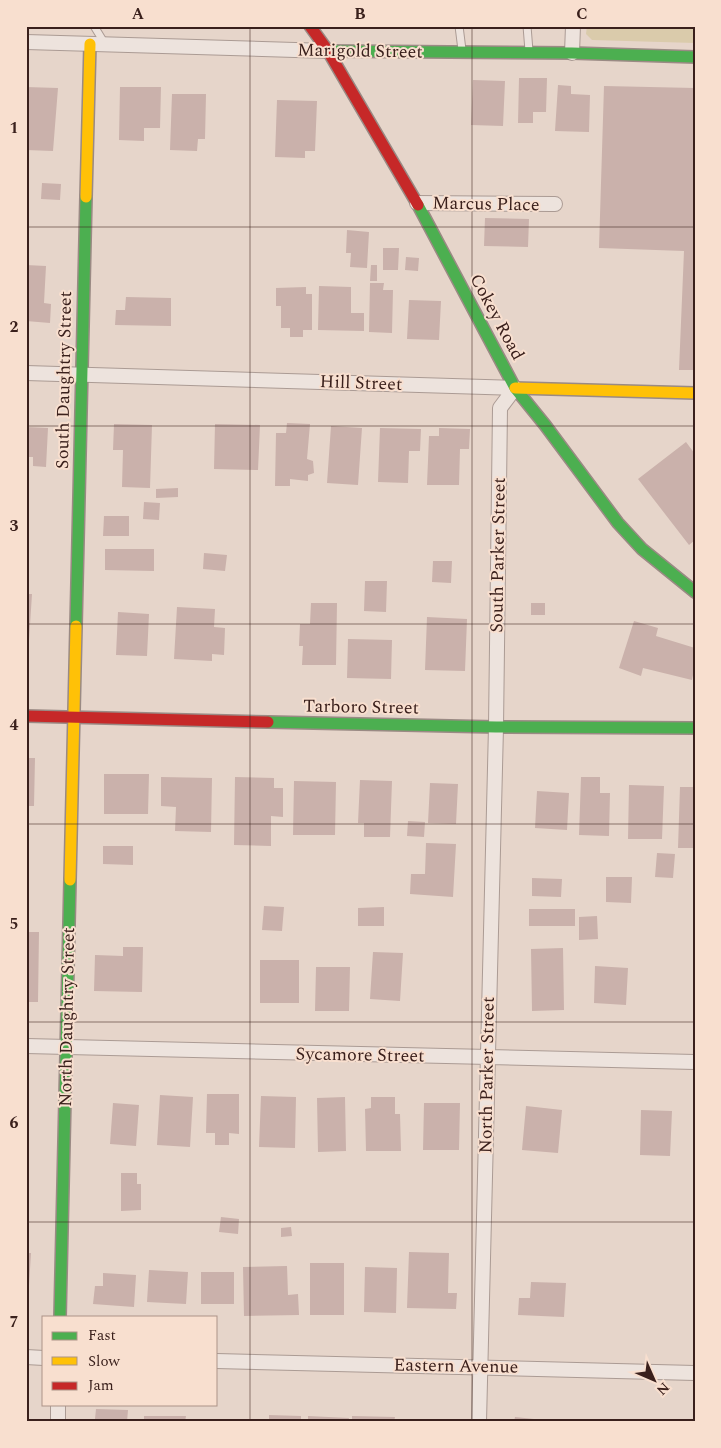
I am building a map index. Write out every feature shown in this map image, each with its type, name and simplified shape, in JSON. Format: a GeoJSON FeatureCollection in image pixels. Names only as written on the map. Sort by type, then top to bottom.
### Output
{"type":"FeatureCollection","features":[{"type":"Feature","properties":{"kind":"street","name":"Cokey Road"},"geometry":{"type":"LineString","coordinates":[[310,26],[328,52],[417,203],[515,388],[545,424],[618,523],[642,549],[695,592]]}},
{"type":"Feature","properties":{"kind":"street"},"geometry":{"type":"LineString","coordinates":[[572,53],[573,26]]}},
{"type":"Feature","properties":{"kind":"street","name":"Marigold Street"},"geometry":{"type":"LineString","coordinates":[[26,42],[328,52],[572,53],[695,57]]}},
{"type":"Feature","properties":{"kind":"street","name":"South Daughtry Street"},"geometry":{"type":"LineString","coordinates":[[73,718],[90,44]]}},
{"type":"Feature","properties":{"kind":"street","name":"Marcus Place"},"geometry":{"type":"LineString","coordinates":[[417,203],[555,204]]}},
{"type":"Feature","properties":{"kind":"street","name":"Hill Street"},"geometry":{"type":"LineString","coordinates":[[26,373],[695,393]]}},
{"type":"Feature","properties":{"kind":"street","name":"South Parker Street"},"geometry":{"type":"LineString","coordinates":[[496,727],[500,408],[515,388]]}},
{"type":"Feature","properties":{"kind":"street","name":"Tarboro Street"},"geometry":{"type":"LineString","coordinates":[[26,716],[496,727],[695,728]]}},
{"type":"Feature","properties":{"kind":"street","name":"North Daughtry Street"},"geometry":{"type":"LineString","coordinates":[[60,1316],[73,718]]}},
{"type":"Feature","properties":{"kind":"street","name":"North Parker Street"},"geometry":{"type":"LineString","coordinates":[[479,1422],[496,727]]}},
{"type":"Feature","properties":{"kind":"street","name":"Sycamore Street"},"geometry":{"type":"LineString","coordinates":[[26,1046],[695,1062]]}},
{"type":"Feature","properties":{"kind":"street"},"geometry":{"type":"LineString","coordinates":[[26,1357],[42,1358]]}},
{"type":"Feature","properties":{"kind":"street","name":"Eastern Avenue"},"geometry":{"type":"LineString","coordinates":[[218,1361],[695,1372]]}},
{"type":"Feature","properties":{"kind":"street"},"geometry":{"type":"LineString","coordinates":[[58,1406],[58,1422]]}},
{"type":"Feature","properties":{"kind":"lane"},"geometry":{"type":"LineString","coordinates":[[94,26],[105,44]]}},
{"type":"Feature","properties":{"kind":"lane"},"geometry":{"type":"LineString","coordinates":[[459,26],[462,52]]}},
{"type":"Feature","properties":{"kind":"lane"},"geometry":{"type":"LineString","coordinates":[[527,26],[529,53]]}},
{"type":"Feature","properties":{"kind":"shaded area"},"geometry":{"type":"Polygon","coordinates":[[[587,26],[695,26],[695,43],[592,40],[586,34],[587,26]]]}},
{"type":"Feature","properties":{"kind":"building"},"geometry":{"type":"Polygon","coordinates":[[[519,78],[547,78],[546,112],[533,112],[533,123],[518,123],[519,78]]]}},
{"type":"Feature","properties":{"kind":"building"},"geometry":{"type":"Polygon","coordinates":[[[473,80],[505,81],[503,126],[471,125],[473,80]]]}},
{"type":"Feature","properties":{"kind":"building"},"geometry":{"type":"Polygon","coordinates":[[[558,85],[571,86],[571,94],[590,95],[589,132],[555,131],[558,85]]]}},
{"type":"Feature","properties":{"kind":"building"},"geometry":{"type":"Polygon","coordinates":[[[604,86],[695,88],[695,370],[679,370],[684,251],[599,248],[604,86]]]}},
{"type":"Feature","properties":{"kind":"building"},"geometry":{"type":"Polygon","coordinates":[[[26,87],[58,88],[53,151],[26,150],[26,87]]]}},
{"type":"Feature","properties":{"kind":"building"},"geometry":{"type":"Polygon","coordinates":[[[120,87],[161,87],[160,128],[144,128],[144,141],[119,140],[120,87]]]}},
{"type":"Feature","properties":{"kind":"building"},"geometry":{"type":"Polygon","coordinates":[[[172,94],[206,94],[205,139],[198,139],[197,151],[170,150],[172,94]]]}},
{"type":"Feature","properties":{"kind":"building"},"geometry":{"type":"Polygon","coordinates":[[[277,100],[317,101],[315,151],[305,151],[305,158],[275,157],[277,100]]]}},
{"type":"Feature","properties":{"kind":"building"},"geometry":{"type":"Polygon","coordinates":[[[42,183],[61,184],[60,200],[41,199],[42,183]]]}},
{"type":"Feature","properties":{"kind":"building"},"geometry":{"type":"Polygon","coordinates":[[[485,218],[529,219],[528,247],[484,246],[485,218]]]}},
{"type":"Feature","properties":{"kind":"building"},"geometry":{"type":"Polygon","coordinates":[[[347,230],[369,232],[367,268],[350,267],[351,253],[346,253],[347,230]]]}},
{"type":"Feature","properties":{"kind":"building"},"geometry":{"type":"Polygon","coordinates":[[[383,248],[399,248],[398,270],[383,270],[383,248]]]}},
{"type":"Feature","properties":{"kind":"building"},"geometry":{"type":"Polygon","coordinates":[[[406,257],[419,258],[418,271],[405,270],[406,257]]]}},
{"type":"Feature","properties":{"kind":"building"},"geometry":{"type":"Polygon","coordinates":[[[26,265],[46,266],[44,303],[51,304],[50,323],[26,321],[26,265]]]}},
{"type":"Feature","properties":{"kind":"building"},"geometry":{"type":"Polygon","coordinates":[[[371,265],[377,265],[377,281],[370,281],[371,265]]]}},
{"type":"Feature","properties":{"kind":"building"},"geometry":{"type":"Polygon","coordinates":[[[370,283],[384,283],[383,290],[393,290],[392,333],[369,332],[370,283]]]}},
{"type":"Feature","properties":{"kind":"building"},"geometry":{"type":"Polygon","coordinates":[[[319,286],[351,287],[351,313],[364,313],[364,331],[318,330],[319,286]]]}},
{"type":"Feature","properties":{"kind":"building"},"geometry":{"type":"Polygon","coordinates":[[[306,287],[306,294],[312,294],[312,330],[303,330],[303,337],[290,337],[290,328],[281,328],[281,306],[276,306],[276,288],[306,287]]]}},
{"type":"Feature","properties":{"kind":"building"},"geometry":{"type":"Polygon","coordinates":[[[126,297],[171,298],[171,326],[115,325],[116,310],[125,310],[126,297]]]}},
{"type":"Feature","properties":{"kind":"building"},"geometry":{"type":"Polygon","coordinates":[[[409,300],[441,301],[439,340],[407,339],[409,300]]]}},
{"type":"Feature","properties":{"kind":"building"},"geometry":{"type":"Polygon","coordinates":[[[287,423],[310,424],[307,459],[313,461],[314,473],[308,475],[308,481],[290,479],[290,486],[275,486],[276,433],[286,433],[287,423]]]}},
{"type":"Feature","properties":{"kind":"building"},"geometry":{"type":"Polygon","coordinates":[[[114,424],[152,425],[150,488],[122,487],[123,450],[113,450],[114,424]]]}},
{"type":"Feature","properties":{"kind":"building"},"geometry":{"type":"Polygon","coordinates":[[[215,424],[260,425],[258,470],[214,469],[215,424]]]}},
{"type":"Feature","properties":{"kind":"building"},"geometry":{"type":"Polygon","coordinates":[[[331,426],[362,428],[358,485],[327,483],[331,426]]]}},
{"type":"Feature","properties":{"kind":"building"},"geometry":{"type":"Polygon","coordinates":[[[26,427],[48,428],[46,467],[33,466],[33,457],[26,457],[26,427]]]}},
{"type":"Feature","properties":{"kind":"building"},"geometry":{"type":"Polygon","coordinates":[[[380,428],[421,429],[420,451],[409,451],[408,483],[378,482],[380,428]]]}},
{"type":"Feature","properties":{"kind":"building"},"geometry":{"type":"Polygon","coordinates":[[[439,428],[470,429],[469,449],[460,449],[459,485],[427,485],[429,436],[439,436],[439,428]]]}},
{"type":"Feature","properties":{"kind":"building"},"geometry":{"type":"Polygon","coordinates":[[[686,442],[695,454],[695,540],[689,545],[638,479],[686,442]]]}},
{"type":"Feature","properties":{"kind":"building"},"geometry":{"type":"Polygon","coordinates":[[[178,488],[178,497],[156,498],[156,489],[178,488]]]}},
{"type":"Feature","properties":{"kind":"building"},"geometry":{"type":"Polygon","coordinates":[[[144,502],[160,503],[159,520],[143,519],[144,502]]]}},
{"type":"Feature","properties":{"kind":"building"},"geometry":{"type":"Polygon","coordinates":[[[104,516],[129,516],[129,536],[103,536],[104,516]]]}},
{"type":"Feature","properties":{"kind":"building"},"geometry":{"type":"Polygon","coordinates":[[[105,549],[154,549],[154,571],[105,570],[105,549]]]}},
{"type":"Feature","properties":{"kind":"building"},"geometry":{"type":"Polygon","coordinates":[[[204,553],[227,555],[225,571],[203,569],[204,553]]]}},
{"type":"Feature","properties":{"kind":"building"},"geometry":{"type":"Polygon","coordinates":[[[433,561],[452,561],[451,583],[432,582],[433,561]]]}},
{"type":"Feature","properties":{"kind":"building"},"geometry":{"type":"Polygon","coordinates":[[[365,581],[387,581],[386,612],[364,611],[365,581]]]}},
{"type":"Feature","properties":{"kind":"building"},"geometry":{"type":"Polygon","coordinates":[[[26,594],[32,594],[28,656],[26,656],[26,594]]]}},
{"type":"Feature","properties":{"kind":"building"},"geometry":{"type":"Polygon","coordinates":[[[311,603],[337,603],[336,665],[302,665],[303,646],[299,646],[300,624],[310,624],[311,603]]]}},
{"type":"Feature","properties":{"kind":"building"},"geometry":{"type":"Polygon","coordinates":[[[531,603],[545,603],[545,615],[531,615],[531,603]]]}},
{"type":"Feature","properties":{"kind":"building"},"geometry":{"type":"Polygon","coordinates":[[[177,607],[215,609],[214,627],[225,628],[224,655],[212,654],[212,661],[174,659],[177,607]]]}},
{"type":"Feature","properties":{"kind":"building"},"geometry":{"type":"Polygon","coordinates":[[[118,612],[149,614],[147,656],[116,655],[118,612]]]}},
{"type":"Feature","properties":{"kind":"building"},"geometry":{"type":"Polygon","coordinates":[[[427,617],[467,619],[465,671],[425,670],[427,617]]]}},
{"type":"Feature","properties":{"kind":"building"},"geometry":{"type":"Polygon","coordinates":[[[634,621],[658,628],[656,636],[695,648],[695,675],[693,675],[692,680],[643,668],[641,676],[619,668],[634,621]]]}},
{"type":"Feature","properties":{"kind":"building"},"geometry":{"type":"Polygon","coordinates":[[[348,639],[392,640],[391,679],[347,678],[348,639]]]}},
{"type":"Feature","properties":{"kind":"building"},"geometry":{"type":"Polygon","coordinates":[[[26,758],[35,758],[34,806],[26,806],[26,758]]]}},
{"type":"Feature","properties":{"kind":"building"},"geometry":{"type":"Polygon","coordinates":[[[104,774],[149,774],[148,814],[104,814],[104,774]]]}},
{"type":"Feature","properties":{"kind":"building"},"geometry":{"type":"Polygon","coordinates":[[[161,777],[212,778],[211,832],[175,831],[176,807],[161,806],[161,777]]]}},
{"type":"Feature","properties":{"kind":"building"},"geometry":{"type":"Polygon","coordinates":[[[235,777],[274,778],[274,788],[283,788],[283,817],[271,816],[271,846],[234,845],[235,777]]]}},
{"type":"Feature","properties":{"kind":"building"},"geometry":{"type":"Polygon","coordinates":[[[581,777],[600,777],[600,793],[610,793],[609,836],[579,835],[581,777]]]}},
{"type":"Feature","properties":{"kind":"building"},"geometry":{"type":"Polygon","coordinates":[[[360,780],[392,781],[390,837],[364,837],[364,823],[358,823],[360,780]]]}},
{"type":"Feature","properties":{"kind":"building"},"geometry":{"type":"Polygon","coordinates":[[[294,781],[336,782],[335,835],[293,835],[294,781]]]}},
{"type":"Feature","properties":{"kind":"building"},"geometry":{"type":"Polygon","coordinates":[[[430,783],[458,784],[456,824],[428,823],[430,783]]]}},
{"type":"Feature","properties":{"kind":"building"},"geometry":{"type":"Polygon","coordinates":[[[629,785],[664,786],[662,839],[628,839],[629,785]]]}},
{"type":"Feature","properties":{"kind":"building"},"geometry":{"type":"Polygon","coordinates":[[[680,787],[695,787],[695,848],[678,848],[680,787]]]}},
{"type":"Feature","properties":{"kind":"building"},"geometry":{"type":"Polygon","coordinates":[[[537,791],[569,793],[567,830],[535,828],[537,791]]]}},
{"type":"Feature","properties":{"kind":"building"},"geometry":{"type":"Polygon","coordinates":[[[408,821],[425,822],[424,837],[407,836],[408,821]]]}},
{"type":"Feature","properties":{"kind":"building"},"geometry":{"type":"Polygon","coordinates":[[[426,843],[456,844],[453,897],[410,894],[411,874],[425,874],[426,843]]]}},
{"type":"Feature","properties":{"kind":"building"},"geometry":{"type":"Polygon","coordinates":[[[103,846],[133,846],[133,865],[103,864],[103,846]]]}},
{"type":"Feature","properties":{"kind":"building"},"geometry":{"type":"Polygon","coordinates":[[[657,853],[675,854],[673,878],[655,877],[657,853]]]}},
{"type":"Feature","properties":{"kind":"building"},"geometry":{"type":"Polygon","coordinates":[[[606,877],[632,877],[631,903],[606,902],[606,877]]]}},
{"type":"Feature","properties":{"kind":"building"},"geometry":{"type":"Polygon","coordinates":[[[532,878],[562,879],[561,897],[532,896],[532,878]]]}},
{"type":"Feature","properties":{"kind":"building"},"geometry":{"type":"Polygon","coordinates":[[[264,906],[284,907],[282,931],[262,930],[264,906]]]}},
{"type":"Feature","properties":{"kind":"building"},"geometry":{"type":"Polygon","coordinates":[[[384,907],[384,926],[358,926],[358,908],[384,907]]]}},
{"type":"Feature","properties":{"kind":"building"},"geometry":{"type":"Polygon","coordinates":[[[529,909],[575,909],[575,926],[529,926],[529,909]]]}},
{"type":"Feature","properties":{"kind":"building"},"geometry":{"type":"Polygon","coordinates":[[[597,916],[598,939],[579,940],[579,917],[597,916]]]}},
{"type":"Feature","properties":{"kind":"building"},"geometry":{"type":"Polygon","coordinates":[[[26,932],[39,932],[38,1002],[26,1002],[26,932]]]}},
{"type":"Feature","properties":{"kind":"building"},"geometry":{"type":"Polygon","coordinates":[[[123,947],[143,947],[142,992],[94,991],[95,955],[123,956],[123,947]]]}},
{"type":"Feature","properties":{"kind":"building"},"geometry":{"type":"Polygon","coordinates":[[[563,948],[564,1010],[532,1011],[531,949],[563,948]]]}},
{"type":"Feature","properties":{"kind":"building"},"geometry":{"type":"Polygon","coordinates":[[[373,952],[403,953],[400,1001],[370,999],[373,952]]]}},
{"type":"Feature","properties":{"kind":"building"},"geometry":{"type":"Polygon","coordinates":[[[260,960],[299,960],[299,1003],[260,1003],[260,960]]]}},
{"type":"Feature","properties":{"kind":"building"},"geometry":{"type":"Polygon","coordinates":[[[595,966],[628,968],[626,1005],[594,1003],[595,966]]]}},
{"type":"Feature","properties":{"kind":"building"},"geometry":{"type":"Polygon","coordinates":[[[316,967],[350,967],[349,1011],[315,1011],[316,967]]]}},
{"type":"Feature","properties":{"kind":"building"},"geometry":{"type":"Polygon","coordinates":[[[207,1094],[239,1094],[239,1134],[229,1133],[229,1145],[215,1145],[215,1133],[206,1133],[207,1094]]]}},
{"type":"Feature","properties":{"kind":"building"},"geometry":{"type":"Polygon","coordinates":[[[160,1095],[193,1097],[190,1147],[157,1145],[160,1095]]]}},
{"type":"Feature","properties":{"kind":"building"},"geometry":{"type":"Polygon","coordinates":[[[261,1096],[296,1097],[295,1148],[259,1147],[261,1096]]]}},
{"type":"Feature","properties":{"kind":"building"},"geometry":{"type":"Polygon","coordinates":[[[345,1097],[346,1151],[318,1152],[317,1098],[345,1097]]]}},
{"type":"Feature","properties":{"kind":"building"},"geometry":{"type":"Polygon","coordinates":[[[371,1097],[395,1097],[395,1114],[400,1114],[401,1151],[366,1151],[365,1109],[371,1108],[371,1097]]]}},
{"type":"Feature","properties":{"kind":"building"},"geometry":{"type":"Polygon","coordinates":[[[113,1103],[139,1105],[136,1146],[110,1144],[113,1103]]]}},
{"type":"Feature","properties":{"kind":"building"},"geometry":{"type":"Polygon","coordinates":[[[424,1103],[460,1103],[459,1150],[423,1150],[424,1103]]]}},
{"type":"Feature","properties":{"kind":"building"},"geometry":{"type":"Polygon","coordinates":[[[526,1106],[562,1110],[558,1153],[522,1150],[526,1106]]]}},
{"type":"Feature","properties":{"kind":"building"},"geometry":{"type":"Polygon","coordinates":[[[641,1110],[672,1111],[670,1156],[640,1155],[641,1110]]]}},
{"type":"Feature","properties":{"kind":"building"},"geometry":{"type":"Polygon","coordinates":[[[121,1173],[137,1173],[137,1184],[141,1184],[141,1210],[121,1211],[121,1173]]]}},
{"type":"Feature","properties":{"kind":"building"},"geometry":{"type":"Polygon","coordinates":[[[221,1217],[239,1219],[238,1234],[219,1232],[221,1217]]]}},
{"type":"Feature","properties":{"kind":"building"},"geometry":{"type":"Polygon","coordinates":[[[291,1227],[292,1236],[281,1237],[281,1228],[291,1227]]]}},
{"type":"Feature","properties":{"kind":"building"},"geometry":{"type":"Polygon","coordinates":[[[409,1252],[449,1253],[448,1293],[457,1293],[456,1309],[407,1308],[409,1252]]]}},
{"type":"Feature","properties":{"kind":"building"},"geometry":{"type":"Polygon","coordinates":[[[26,1253],[31,1253],[28,1302],[26,1302],[26,1253]]]}},
{"type":"Feature","properties":{"kind":"building"},"geometry":{"type":"Polygon","coordinates":[[[310,1263],[344,1263],[344,1315],[310,1315],[310,1263]]]}},
{"type":"Feature","properties":{"kind":"building"},"geometry":{"type":"Polygon","coordinates":[[[287,1266],[288,1295],[298,1294],[299,1315],[244,1316],[243,1267],[287,1266]]]}},
{"type":"Feature","properties":{"kind":"building"},"geometry":{"type":"Polygon","coordinates":[[[365,1267],[397,1268],[396,1313],[364,1312],[365,1267]]]}},
{"type":"Feature","properties":{"kind":"building"},"geometry":{"type":"Polygon","coordinates":[[[149,1270],[188,1272],[186,1304],[147,1302],[149,1270]]]}},
{"type":"Feature","properties":{"kind":"building"},"geometry":{"type":"Polygon","coordinates":[[[201,1272],[234,1272],[234,1304],[201,1304],[201,1272]]]}},
{"type":"Feature","properties":{"kind":"building"},"geometry":{"type":"Polygon","coordinates":[[[103,1273],[136,1275],[134,1307],[93,1304],[95,1286],[103,1286],[103,1273]]]}},
{"type":"Feature","properties":{"kind":"building"},"geometry":{"type":"Polygon","coordinates":[[[531,1282],[566,1283],[564,1317],[518,1315],[519,1298],[530,1298],[531,1282]]]}},
{"type":"Feature","properties":{"kind":"building"},"geometry":{"type":"Polygon","coordinates":[[[96,1409],[128,1410],[127,1422],[88,1422],[88,1419],[95,1419],[96,1409]]]}},
{"type":"Feature","properties":{"kind":"building"},"geometry":{"type":"Polygon","coordinates":[[[269,1415],[301,1416],[301,1422],[269,1422],[269,1415]]]}},
{"type":"Feature","properties":{"kind":"building"},"geometry":{"type":"Polygon","coordinates":[[[144,1416],[186,1416],[185,1422],[144,1422],[144,1416]]]}},
{"type":"Feature","properties":{"kind":"building"},"geometry":{"type":"Polygon","coordinates":[[[308,1416],[349,1418],[348,1422],[308,1422],[308,1416]]]}},
{"type":"Feature","properties":{"kind":"building"},"geometry":{"type":"Polygon","coordinates":[[[352,1416],[395,1417],[394,1422],[352,1422],[352,1416]]]}},
{"type":"Feature","properties":{"kind":"building"},"geometry":{"type":"Polygon","coordinates":[[[515,1417],[534,1419],[534,1422],[514,1422],[515,1417]]]}},
{"type":"Feature","properties":{"kind":"traffic: fast"},"geometry":{"type":"LineString","coordinates":[[328,51],[572,53],[695,57]]}},
{"type":"Feature","properties":{"kind":"traffic: fast"},"geometry":{"type":"LineString","coordinates":[[76,626],[86,197]]}},
{"type":"Feature","properties":{"kind":"traffic: fast"},"geometry":{"type":"LineString","coordinates":[[418,205],[515,388],[618,523],[642,549],[695,592]]}},
{"type":"Feature","properties":{"kind":"traffic: fast"},"geometry":{"type":"LineString","coordinates":[[268,722],[496,727],[695,728]]}},
{"type":"Feature","properties":{"kind":"traffic: fast"},"geometry":{"type":"LineString","coordinates":[[60,1316],[70,880]]}},
{"type":"Feature","properties":{"kind":"traffic: slow"},"geometry":{"type":"LineString","coordinates":[[86,197],[90,44]]}},
{"type":"Feature","properties":{"kind":"traffic: slow"},"geometry":{"type":"LineString","coordinates":[[515,388],[695,393]]}},
{"type":"Feature","properties":{"kind":"traffic: slow"},"geometry":{"type":"LineString","coordinates":[[70,880],[76,626]]}},
{"type":"Feature","properties":{"kind":"traffic: jam"},"geometry":{"type":"LineString","coordinates":[[310,26],[328,51],[418,205]]}},
{"type":"Feature","properties":{"kind":"traffic: jam"},"geometry":{"type":"LineString","coordinates":[[26,716],[268,722]]}}]}
